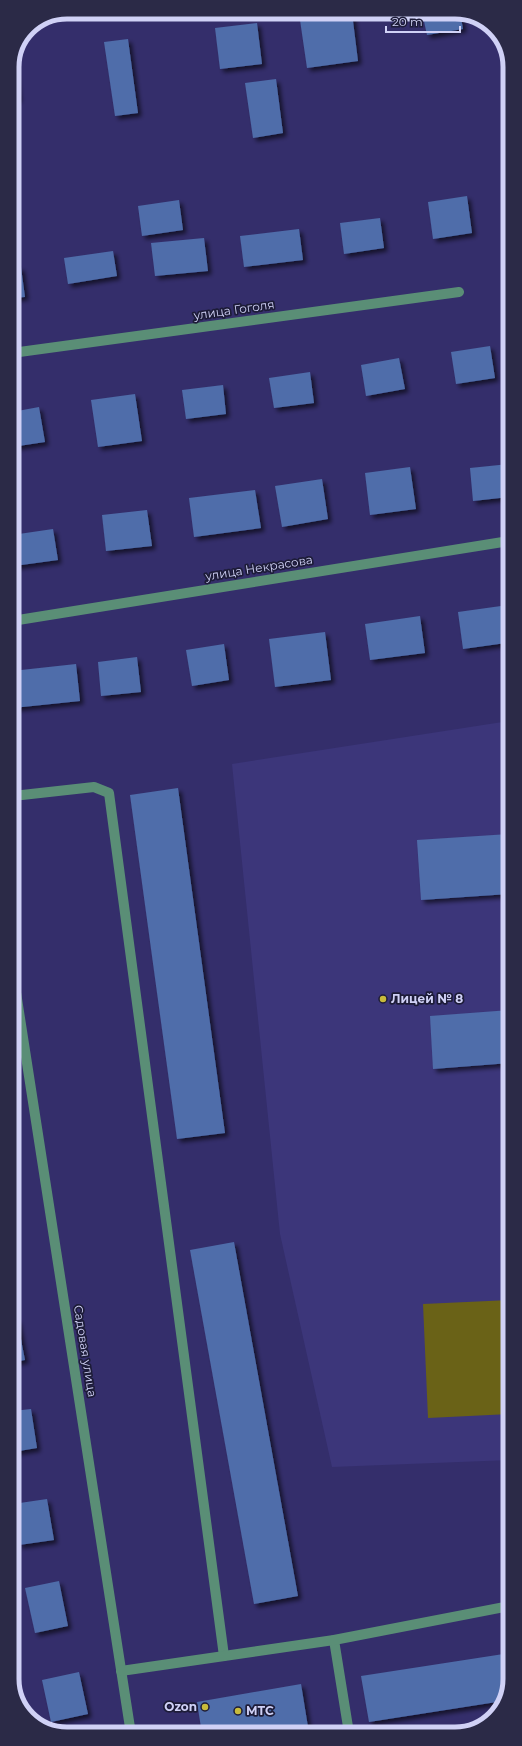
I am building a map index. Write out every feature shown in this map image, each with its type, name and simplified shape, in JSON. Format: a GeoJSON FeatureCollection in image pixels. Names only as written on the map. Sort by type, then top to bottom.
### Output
{"type":"FeatureCollection","features":[{"type":"Feature","properties":{"kind":"street","name":"улица Гоголя"},"geometry":{"type":"LineString","coordinates":[[19,352],[459,292]]}},
{"type":"Feature","properties":{"kind":"street","name":"улица Некрасова"},"geometry":{"type":"LineString","coordinates":[[19,620],[503,542]]}},
{"type":"Feature","properties":{"kind":"street"},"geometry":{"type":"LineString","coordinates":[[19,795],[94,787],[109,793],[224,1656]]}},
{"type":"Feature","properties":{"kind":"street","name":"Садовая улица"},"geometry":{"type":"LineString","coordinates":[[19,1012],[130,1727]]}},
{"type":"Feature","properties":{"kind":"street"},"geometry":{"type":"LineString","coordinates":[[121,1671],[334,1640],[503,1607]]}},
{"type":"Feature","properties":{"kind":"street"},"geometry":{"type":"LineString","coordinates":[[334,1640],[348,1727]]}},
{"type":"Feature","properties":{"kind":"shaded area","name":"Лицей № 8"},"geometry":{"type":"Polygon","coordinates":[[[503,722],[503,1460],[332,1467],[280,1234],[232,764],[503,722]]]}},
{"type":"Feature","properties":{"kind":"shaded area"},"geometry":{"type":"Polygon","coordinates":[[[503,1300],[503,1414],[428,1418],[423,1304],[503,1300]]]}},
{"type":"Feature","properties":{"kind":"building"},"geometry":{"type":"Polygon","coordinates":[[[353,19],[358,61],[307,68],[300,20],[353,19]]]}},
{"type":"Feature","properties":{"kind":"building"},"geometry":{"type":"Polygon","coordinates":[[[424,19],[461,20],[463,29],[427,35],[424,19]]]}},
{"type":"Feature","properties":{"kind":"building"},"geometry":{"type":"Polygon","coordinates":[[[257,23],[262,64],[220,69],[215,28],[257,23]]]}},
{"type":"Feature","properties":{"kind":"building"},"geometry":{"type":"Polygon","coordinates":[[[128,39],[138,113],[115,116],[104,42],[128,39]]]}},
{"type":"Feature","properties":{"kind":"building"},"geometry":{"type":"Polygon","coordinates":[[[276,79],[283,133],[253,138],[245,83],[276,79]]]}},
{"type":"Feature","properties":{"kind":"building"},"geometry":{"type":"Polygon","coordinates":[[[467,196],[472,233],[433,239],[428,202],[467,196]]]}},
{"type":"Feature","properties":{"kind":"building"},"geometry":{"type":"Polygon","coordinates":[[[179,200],[183,230],[142,236],[138,206],[179,200]]]}},
{"type":"Feature","properties":{"kind":"building"},"geometry":{"type":"Polygon","coordinates":[[[380,218],[384,248],[344,254],[340,223],[380,218]]]}},
{"type":"Feature","properties":{"kind":"building"},"geometry":{"type":"Polygon","coordinates":[[[299,229],[303,260],[244,267],[240,236],[299,229]]]}},
{"type":"Feature","properties":{"kind":"building"},"geometry":{"type":"Polygon","coordinates":[[[204,238],[208,271],[155,276],[151,243],[204,238]]]}},
{"type":"Feature","properties":{"kind":"building"},"geometry":{"type":"Polygon","coordinates":[[[113,251],[117,276],[68,284],[64,258],[113,251]]]}},
{"type":"Feature","properties":{"kind":"building"},"geometry":{"type":"Polygon","coordinates":[[[19,267],[21,267],[25,297],[19,297],[19,267]]]}},
{"type":"Feature","properties":{"kind":"building"},"geometry":{"type":"Polygon","coordinates":[[[490,346],[495,378],[456,384],[451,352],[490,346]]]}},
{"type":"Feature","properties":{"kind":"building"},"geometry":{"type":"Polygon","coordinates":[[[399,358],[405,389],[366,396],[361,365],[399,358]]]}},
{"type":"Feature","properties":{"kind":"building"},"geometry":{"type":"Polygon","coordinates":[[[310,372],[314,403],[274,408],[269,378],[310,372]]]}},
{"type":"Feature","properties":{"kind":"building"},"geometry":{"type":"Polygon","coordinates":[[[223,385],[226,414],[186,419],[182,390],[223,385]]]}},
{"type":"Feature","properties":{"kind":"building"},"geometry":{"type":"Polygon","coordinates":[[[135,394],[142,441],[98,447],[91,400],[135,394]]]}},
{"type":"Feature","properties":{"kind":"building"},"geometry":{"type":"Polygon","coordinates":[[[39,407],[45,442],[19,446],[19,411],[39,407]]]}},
{"type":"Feature","properties":{"kind":"building"},"geometry":{"type":"Polygon","coordinates":[[[503,465],[503,498],[473,501],[470,468],[503,465]]]}},
{"type":"Feature","properties":{"kind":"building"},"geometry":{"type":"Polygon","coordinates":[[[410,467],[416,509],[370,515],[365,473],[410,467]]]}},
{"type":"Feature","properties":{"kind":"building"},"geometry":{"type":"Polygon","coordinates":[[[322,479],[328,519],[282,527],[275,486],[322,479]]]}},
{"type":"Feature","properties":{"kind":"building"},"geometry":{"type":"Polygon","coordinates":[[[255,490],[261,528],[194,537],[189,498],[255,490]]]}},
{"type":"Feature","properties":{"kind":"building"},"geometry":{"type":"Polygon","coordinates":[[[147,510],[152,546],[106,551],[102,515],[147,510]]]}},
{"type":"Feature","properties":{"kind":"building"},"geometry":{"type":"Polygon","coordinates":[[[53,529],[58,560],[19,565],[19,534],[53,529]]]}},
{"type":"Feature","properties":{"kind":"building"},"geometry":{"type":"Polygon","coordinates":[[[501,606],[503,621],[503,643],[463,649],[458,612],[501,606]]]}},
{"type":"Feature","properties":{"kind":"building"},"geometry":{"type":"Polygon","coordinates":[[[420,616],[425,653],[370,660],[365,624],[420,616]]]}},
{"type":"Feature","properties":{"kind":"building"},"geometry":{"type":"Polygon","coordinates":[[[325,632],[331,680],[275,687],[269,639],[325,632]]]}},
{"type":"Feature","properties":{"kind":"building"},"geometry":{"type":"Polygon","coordinates":[[[224,644],[229,680],[192,686],[186,650],[224,644]]]}},
{"type":"Feature","properties":{"kind":"building"},"geometry":{"type":"Polygon","coordinates":[[[137,657],[141,692],[101,696],[98,662],[137,657]]]}},
{"type":"Feature","properties":{"kind":"building"},"geometry":{"type":"Polygon","coordinates":[[[76,664],[80,701],[19,707],[19,670],[76,664]]]}},
{"type":"Feature","properties":{"kind":"building"},"geometry":{"type":"Polygon","coordinates":[[[178,788],[225,1133],[177,1139],[130,795],[178,788]]]}},
{"type":"Feature","properties":{"kind":"building"},"geometry":{"type":"Polygon","coordinates":[[[503,834],[503,894],[421,900],[417,840],[503,834]]]}},
{"type":"Feature","properties":{"kind":"building"},"geometry":{"type":"Polygon","coordinates":[[[503,1011],[503,1064],[433,1069],[430,1016],[503,1011]]]}},
{"type":"Feature","properties":{"kind":"building"},"geometry":{"type":"Polygon","coordinates":[[[234,1242],[298,1596],[254,1604],[190,1250],[234,1242]]]}},
{"type":"Feature","properties":{"kind":"building"},"geometry":{"type":"Polygon","coordinates":[[[19,1329],[25,1360],[19,1361],[19,1329]]]}},
{"type":"Feature","properties":{"kind":"building"},"geometry":{"type":"Polygon","coordinates":[[[31,1409],[37,1448],[19,1451],[19,1410],[31,1409]]]}},
{"type":"Feature","properties":{"kind":"building"},"geometry":{"type":"Polygon","coordinates":[[[47,1499],[54,1540],[19,1545],[19,1503],[47,1499]]]}},
{"type":"Feature","properties":{"kind":"building"},"geometry":{"type":"Polygon","coordinates":[[[59,1581],[68,1626],[35,1633],[25,1588],[59,1581]]]}},
{"type":"Feature","properties":{"kind":"building"},"geometry":{"type":"Polygon","coordinates":[[[503,1654],[503,1685],[497,1702],[369,1722],[361,1676],[503,1654]]]}},
{"type":"Feature","properties":{"kind":"building"},"geometry":{"type":"Polygon","coordinates":[[[79,1672],[88,1714],[51,1722],[42,1680],[79,1672]]]}},
{"type":"Feature","properties":{"kind":"building"},"geometry":{"type":"Polygon","coordinates":[[[301,1684],[308,1727],[201,1727],[197,1702],[301,1684]]]}},
{"type":"Feature","properties":{"kind":"place","name":"Лицей № 8"},"geometry":{"type":"Point","coordinates":[383,999]}},
{"type":"Feature","properties":{"kind":"place","name":"Ozon"},"geometry":{"type":"Point","coordinates":[205,1707]}},
{"type":"Feature","properties":{"kind":"place","name":"МТС"},"geometry":{"type":"Point","coordinates":[238,1711]}}]}
